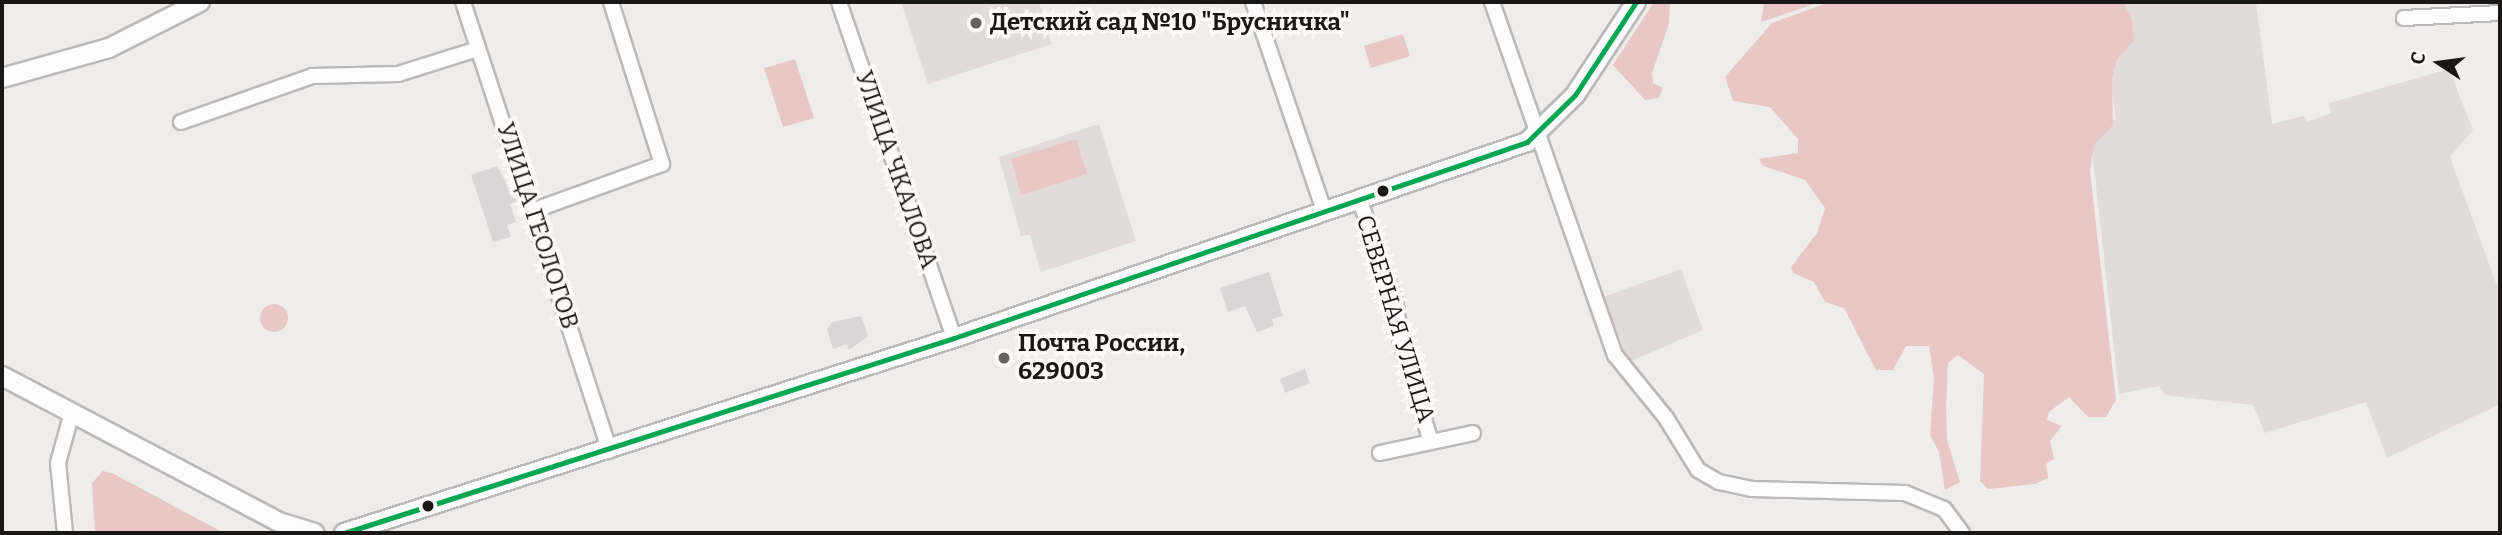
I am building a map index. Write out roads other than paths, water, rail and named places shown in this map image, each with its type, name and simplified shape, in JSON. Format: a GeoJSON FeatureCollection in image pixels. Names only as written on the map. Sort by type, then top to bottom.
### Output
{"type":"FeatureCollection","features":[{"type":"Feature","properties":{"kind":"main road"},"geometry":{"type":"LineString","coordinates":[[2,78],[109,48],[200,2]]}},
{"type":"Feature","properties":{"kind":"main road"},"geometry":{"type":"LineString","coordinates":[[344,533],[610,451],[954,338],[1539,134],[1588,76],[1636,2]]}},
{"type":"Feature","properties":{"kind":"main road"},"geometry":{"type":"LineString","coordinates":[[2,376],[279,522],[314,533]]}},
{"type":"Feature","properties":{"kind":"street","name":"УЛИЦА ГЕОЛОГОВ"},"geometry":{"type":"LineString","coordinates":[[463,2],[610,451]]}},
{"type":"Feature","properties":{"kind":"street"},"geometry":{"type":"LineString","coordinates":[[532,211],[662,164],[611,2]]}},
{"type":"Feature","properties":{"kind":"street","name":"УЛИЦА ЧКАЛОВА"},"geometry":{"type":"LineString","coordinates":[[839,2],[954,338]]}},
{"type":"Feature","properties":{"kind":"street"},"geometry":{"type":"LineString","coordinates":[[1253,2],[1324,210]]}},
{"type":"Feature","properties":{"kind":"street"},"geometry":{"type":"LineString","coordinates":[[1492,2],[1609,341],[1622,366],[1708,477],[1766,490],[1905,492],[1944,509],[1962,533]]}},
{"type":"Feature","properties":{"kind":"street"},"geometry":{"type":"LineString","coordinates":[[2456,2],[2493,13]]}},
{"type":"Feature","properties":{"kind":"street"},"geometry":{"type":"LineString","coordinates":[[2404,18],[2493,13]]}},
{"type":"Feature","properties":{"kind":"street"},"geometry":{"type":"LineString","coordinates":[[181,122],[312,76],[398,74],[478,49]]}},
{"type":"Feature","properties":{"kind":"street","name":"СЕВЕРНАЯ УЛИЦА"},"geometry":{"type":"LineString","coordinates":[[1359,198],[1396,305],[1400,339],[1430,439]]}},
{"type":"Feature","properties":{"kind":"street"},"geometry":{"type":"LineString","coordinates":[[65,533],[59,452],[72,412]]}},
{"type":"Feature","properties":{"kind":"street"},"geometry":{"type":"LineString","coordinates":[[1380,453],[1430,439],[1473,433]]}},
{"type":"Feature","properties":{"kind":"place","name":"Детский сад №10 \"Брусничка\""},"geometry":{"type":"Point","coordinates":[976,23]}},
{"type":"Feature","properties":{"kind":"place","name":"Почта России, 629003"},"geometry":{"type":"Point","coordinates":[1004,358]}}]}
